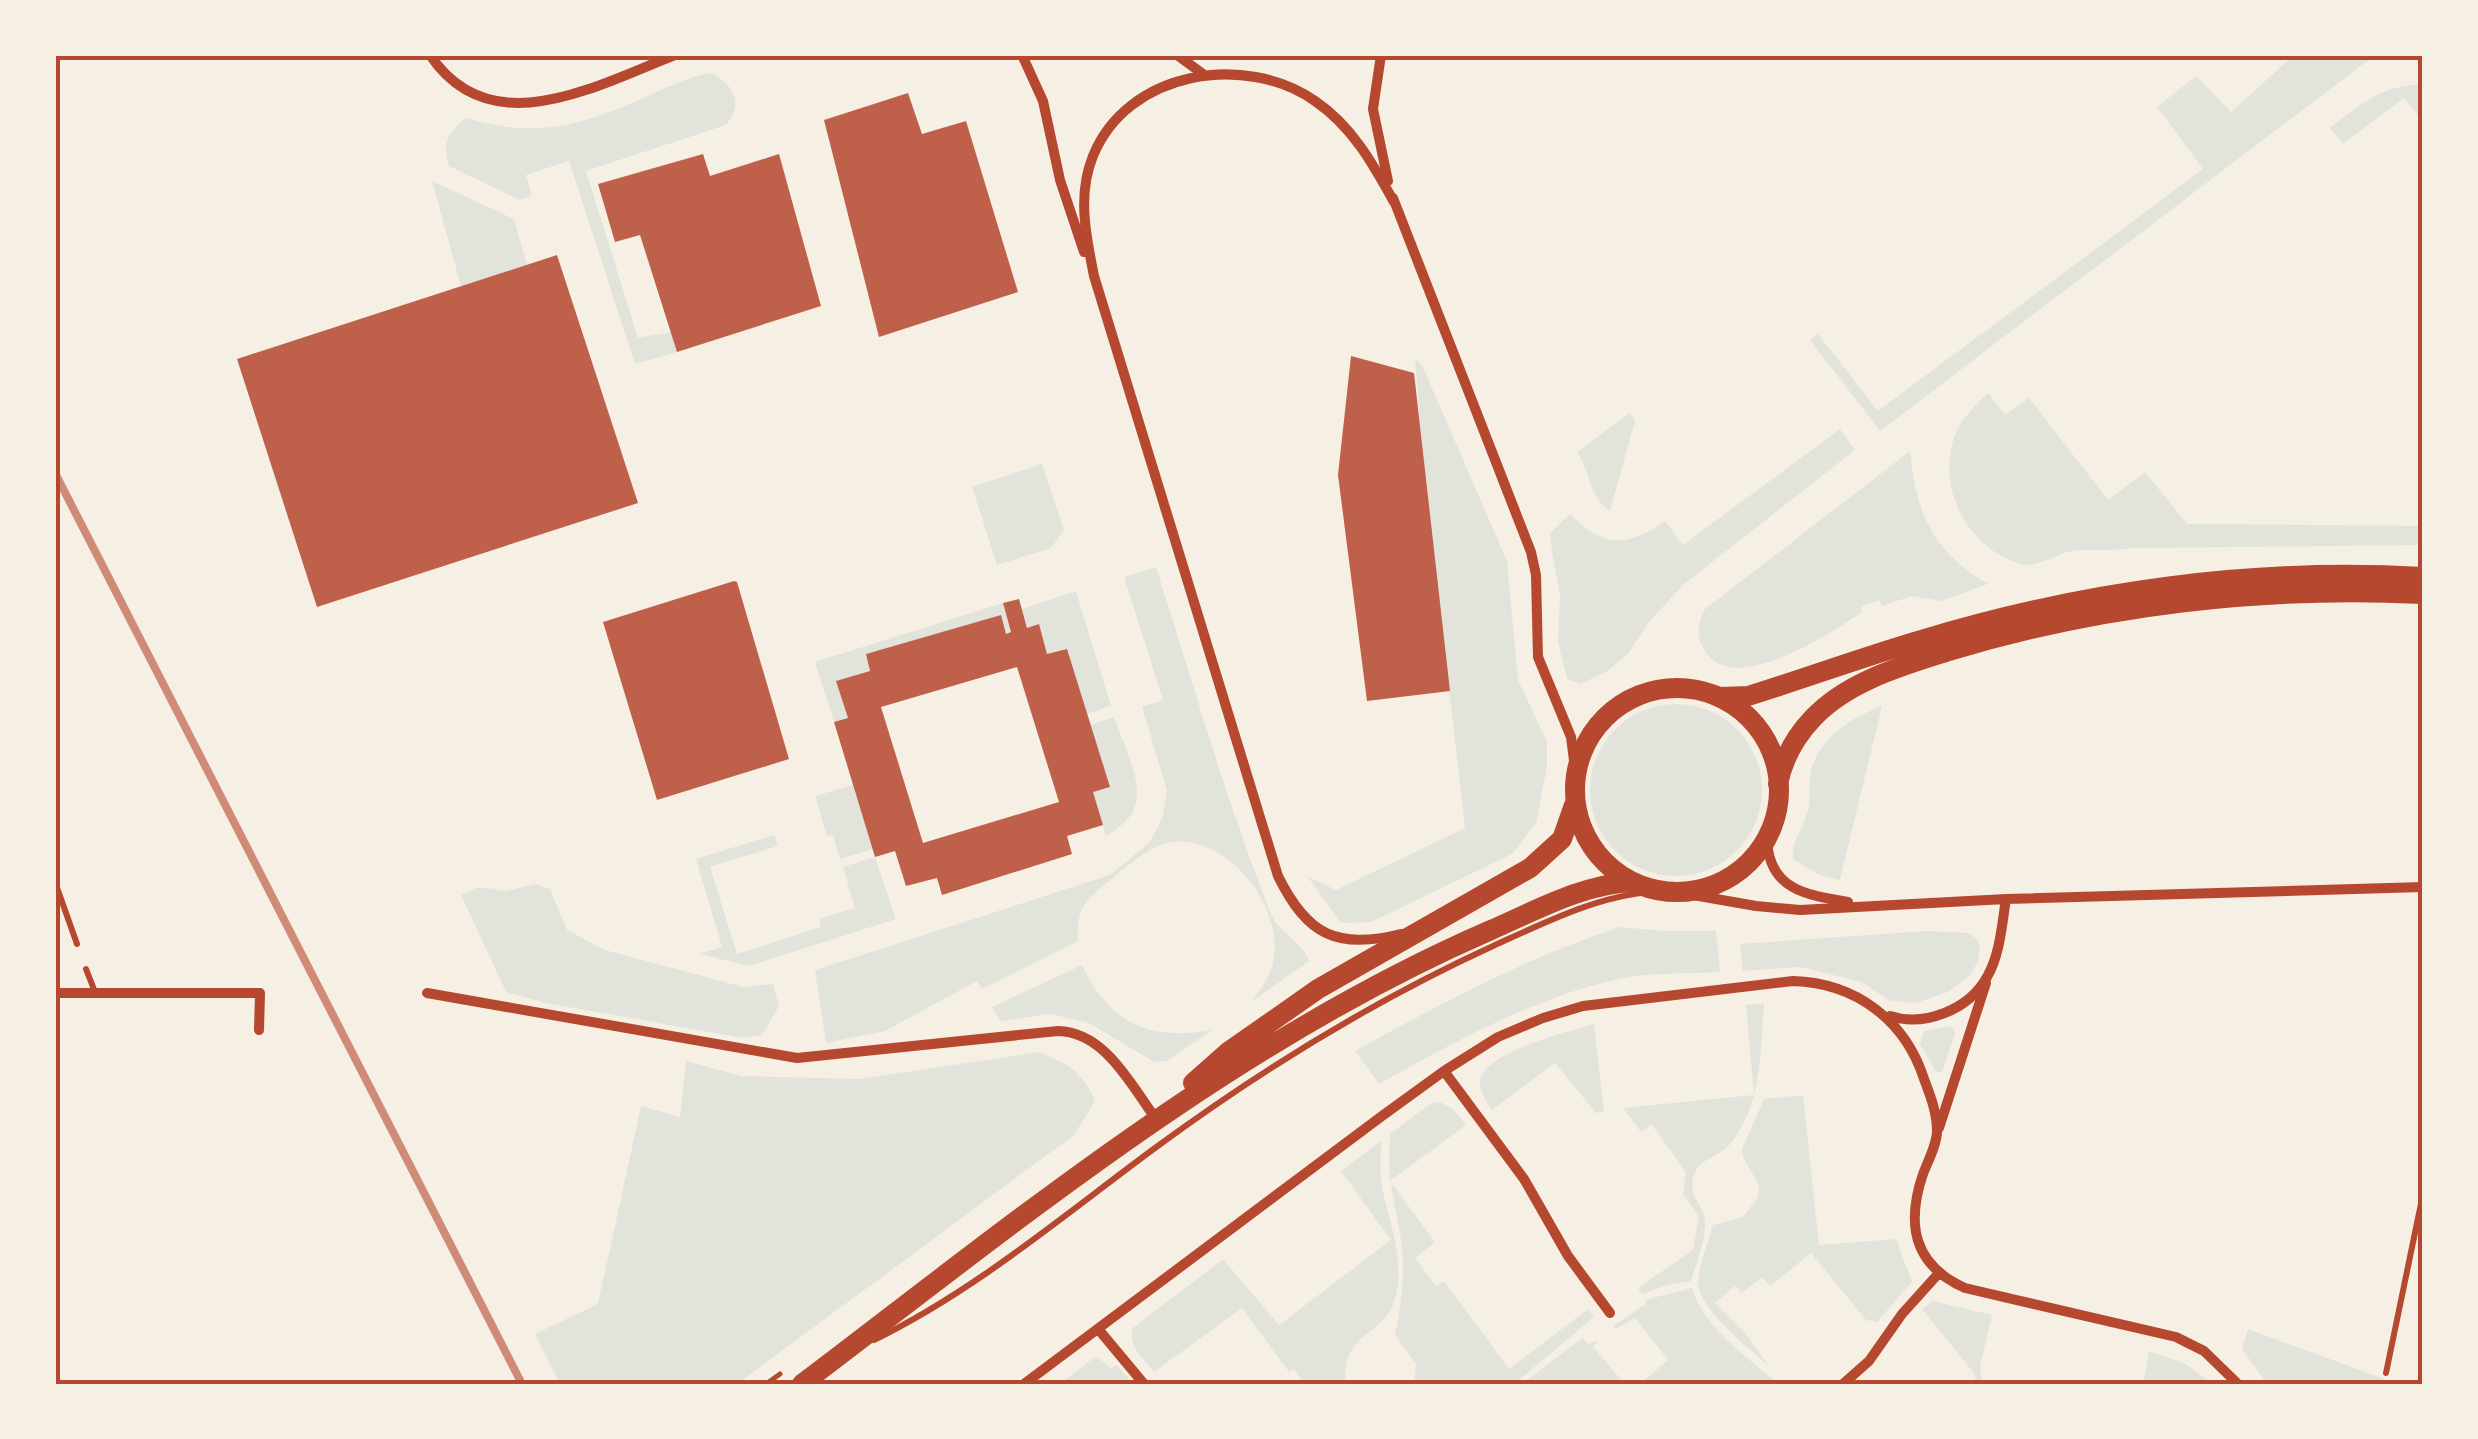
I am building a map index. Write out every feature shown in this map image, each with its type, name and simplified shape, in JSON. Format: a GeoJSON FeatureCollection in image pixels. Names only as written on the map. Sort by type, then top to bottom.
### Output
{"type":"FeatureCollection","features":[{"type":"Feature","properties":{"kind":"main road"},"geometry":{"type":"LineString","coordinates":[[1633,882],[1605,862],[1590,844],[1576,800],[1576,776],[1582,753],[1608,714],[1628,700],[1673,688],[1719,696],[1748,696],[1958,629],[2128,593],[2257,578],[2347,574],[2423,577]]}},
{"type":"Feature","properties":{"kind":"main road"},"geometry":{"type":"LineString","coordinates":[[802,1384],[1156,1120],[1310,1020],[1410,967],[1598,885],[1633,882],[1671,891],[1698,889],[1729,877],[1754,856],[1766,838],[1775,817],[1782,768],[1796,740],[1826,707],[1872,679],[2041,626],[2187,602],[2288,594],[2423,594]]}},
{"type":"Feature","properties":{"kind":"main road"},"geometry":{"type":"LineString","coordinates":[[1719,696],[1746,715],[1761,732],[1772,752],[1778,784]]}},
{"type":"Feature","properties":{"kind":"main road"},"geometry":{"type":"LineString","coordinates":[[1156,1120],[1208,1068],[1318,989],[1508,882],[1550,852],[1568,826],[1576,800]]}},
{"type":"Feature","properties":{"kind":"street"},"geometry":{"type":"LineString","coordinates":[[430,55],[455,83],[474,94],[522,105],[577,92],[675,55]]}},
{"type":"Feature","properties":{"kind":"street"},"geometry":{"type":"LineString","coordinates":[[1022,55],[1043,101],[1064,195],[1094,276],[1278,876],[1306,920],[1324,934],[1362,942],[1423,929]]}},
{"type":"Feature","properties":{"kind":"street"},"geometry":{"type":"LineString","coordinates":[[1177,55],[1203,74]]}},
{"type":"Feature","properties":{"kind":"street"},"geometry":{"type":"LineString","coordinates":[[1381,55],[1374,91],[1374,126],[1394,202],[1532,552],[1538,657],[1572,737],[1576,776]]}},
{"type":"Feature","properties":{"kind":"street"},"geometry":{"type":"LineString","coordinates":[[1094,276],[1084,207],[1093,154],[1106,133],[1148,96],[1174,81],[1203,74],[1257,78],[1313,98],[1352,134],[1394,202]]}},
{"type":"Feature","properties":{"kind":"street"},"geometry":{"type":"LineString","coordinates":[[1766,838],[1771,866],[1790,886],[1816,897],[1868,905]]}},
{"type":"Feature","properties":{"kind":"street"},"geometry":{"type":"LineString","coordinates":[[1671,891],[1776,908],[2423,887]]}},
{"type":"Feature","properties":{"kind":"street"},"geometry":{"type":"LineString","coordinates":[[2006,899],[1989,975],[1918,1189],[1913,1219],[1921,1249],[1939,1274],[1965,1288],[2176,1337],[2204,1352],[2238,1384]]}},
{"type":"Feature","properties":{"kind":"street"},"geometry":{"type":"LineString","coordinates":[[1024,1384],[1444,1071],[1498,1038],[1542,1018],[1583,1006],[1807,981],[1840,990],[1886,1015],[1915,1020],[1946,1012],[1972,997],[1989,975]]}},
{"type":"Feature","properties":{"kind":"street"},"geometry":{"type":"LineString","coordinates":[[55,993],[260,993],[259,1030]]}},
{"type":"Feature","properties":{"kind":"street"},"geometry":{"type":"LineString","coordinates":[[428,993],[798,1058],[1069,1032],[1086,1036],[1096,1044],[1156,1120]]}},
{"type":"Feature","properties":{"kind":"street"},"geometry":{"type":"LineString","coordinates":[[1886,1015],[1906,1038],[1920,1063],[1938,1134]]}},
{"type":"Feature","properties":{"kind":"street"},"geometry":{"type":"LineString","coordinates":[[1444,1071],[1524,1179],[1560,1243],[1610,1313]]}},
{"type":"Feature","properties":{"kind":"street"},"geometry":{"type":"LineString","coordinates":[[1843,1384],[1869,1361],[1885,1336],[1939,1274]]}},
{"type":"Feature","properties":{"kind":"street"},"geometry":{"type":"LineString","coordinates":[[1099,1330],[1144,1384]]}},
{"type":"Feature","properties":{"kind":"lane"},"geometry":{"type":"LineString","coordinates":[[55,882],[77,944]]}},
{"type":"Feature","properties":{"kind":"lane"},"geometry":{"type":"LineString","coordinates":[[832,1361],[947,1302],[1202,1114],[1364,1011],[1530,929],[1626,893],[1671,891]]}},
{"type":"Feature","properties":{"kind":"lane"},"geometry":{"type":"LineString","coordinates":[[86,968],[95,992]]}},
{"type":"Feature","properties":{"kind":"lane"},"geometry":{"type":"LineString","coordinates":[[2386,1373],[2423,1194]]}},
{"type":"Feature","properties":{"kind":"shaded area"},"geometry":{"type":"Polygon","coordinates":[[[2294,55],[2375,55],[1880,431],[1810,340],[1818,334],[1878,411],[2203,169],[2157,107],[2196,76],[2231,112],[2294,55]]]}},
{"type":"Feature","properties":{"kind":"shaded area"},"geometry":{"type":"Polygon","coordinates":[[[712,73],[734,95],[735,109],[726,125],[586,171],[638,338],[671,332],[677,352],[635,364],[569,161],[526,175],[532,196],[520,200],[449,166],[446,145],[451,133],[466,118],[512,127],[554,127],[595,117],[684,80],[712,73]]]}},
{"type":"Feature","properties":{"kind":"shaded area"},"geometry":{"type":"Polygon","coordinates":[[[2423,84],[2423,121],[2404,98],[2343,144],[2330,128],[2384,92],[2423,84]]]}},
{"type":"Feature","properties":{"kind":"shaded area"},"geometry":{"type":"Polygon","coordinates":[[[432,181],[514,219],[527,265],[461,286],[432,181]]]}},
{"type":"Feature","properties":{"kind":"shaded area"},"geometry":{"type":"Polygon","coordinates":[[[1415,358],[1422,365],[1507,561],[1518,680],[1547,742],[1547,767],[1536,823],[1512,854],[1371,922],[1341,923],[1308,877],[1336,890],[1465,828],[1415,358]]]}},
{"type":"Feature","properties":{"kind":"shaded area"},"geometry":{"type":"Polygon","coordinates":[[[1988,393],[2005,415],[2029,398],[2108,500],[2145,472],[2187,524],[2423,526],[2423,545],[2080,550],[2034,564],[2021,564],[1986,545],[1972,530],[1953,495],[1949,475],[1955,435],[1988,393]]]}},
{"type":"Feature","properties":{"kind":"shaded area"},"geometry":{"type":"Polygon","coordinates":[[[1630,413],[1635,421],[1610,511],[1594,491],[1577,452],[1630,413]]]}},
{"type":"Feature","properties":{"kind":"shaded area"},"geometry":{"type":"Polygon","coordinates":[[[1840,429],[1855,450],[1683,585],[1648,623],[1628,654],[1606,672],[1580,684],[1567,679],[1558,641],[1560,597],[1550,539],[1551,532],[1570,514],[1594,533],[1616,540],[1638,536],[1665,521],[1683,545],[1840,429]]]}},
{"type":"Feature","properties":{"kind":"shaded area"},"geometry":{"type":"Polygon","coordinates":[[[1910,451],[1917,494],[1930,528],[1953,558],[1988,584],[1941,601],[1912,596],[1882,606],[1879,600],[1861,606],[1862,612],[1829,633],[1761,664],[1740,668],[1721,665],[1707,654],[1699,633],[1704,610],[1910,451]]]}},
{"type":"Feature","properties":{"kind":"shaded area"},"geometry":{"type":"Polygon","coordinates":[[[1042,464],[1064,530],[1051,548],[997,565],[972,487],[1042,464]]]}},
{"type":"Feature","properties":{"kind":"shaded area"},"geometry":{"type":"Polygon","coordinates":[[[1156,567],[1225,785],[1271,914],[1309,961],[1251,1002],[1271,970],[1275,948],[1264,903],[1251,882],[1215,851],[1194,843],[1172,842],[1140,856],[1090,898],[1081,911],[1078,941],[982,989],[977,981],[885,1031],[826,1043],[815,970],[1110,875],[1150,842],[1163,816],[1167,791],[1142,707],[1163,700],[1124,577],[1156,567]]]}},
{"type":"Feature","properties":{"kind":"shaded area"},"geometry":{"type":"Polygon","coordinates":[[[1076,591],[1111,706],[1087,714],[1047,654],[1039,624],[1027,628],[1022,609],[1076,591]]]}},
{"type":"Feature","properties":{"kind":"shaded area"},"geometry":{"type":"Polygon","coordinates":[[[1003,603],[1011,632],[1006,634],[1001,616],[866,654],[870,671],[837,681],[848,718],[834,722],[815,662],[1003,603]]]}},
{"type":"Feature","properties":{"kind":"shaded area"},"geometry":{"type":"Polygon","coordinates":[[[1676,704],[1709,710],[1737,729],[1756,757],[1762,790],[1756,823],[1737,851],[1709,870],[1676,876],[1643,870],[1615,851],[1596,823],[1590,790],[1596,757],[1615,729],[1643,710],[1676,704]]]}},
{"type":"Feature","properties":{"kind":"shaded area"},"geometry":{"type":"Polygon","coordinates":[[[1882,706],[1840,880],[1819,875],[1793,859],[1795,841],[1808,808],[1812,767],[1831,736],[1882,706]]]}},
{"type":"Feature","properties":{"kind":"shaded area"},"geometry":{"type":"Polygon","coordinates":[[[1114,717],[1135,775],[1137,799],[1129,817],[1106,837],[1093,792],[1109,787],[1090,725],[1114,717]]]}},
{"type":"Feature","properties":{"kind":"shaded area"},"geometry":{"type":"Polygon","coordinates":[[[853,785],[873,849],[840,859],[833,835],[827,836],[815,796],[853,785]]]}},
{"type":"Feature","properties":{"kind":"shaded area"},"geometry":{"type":"Polygon","coordinates":[[[774,835],[778,846],[710,867],[737,954],[821,927],[819,919],[855,908],[843,867],[875,857],[896,919],[749,966],[700,954],[722,947],[696,859],[774,835]]]}},
{"type":"Feature","properties":{"kind":"shaded area"},"geometry":{"type":"Polygon","coordinates":[[[536,884],[550,889],[567,930],[605,950],[743,987],[773,984],[779,1006],[762,1035],[743,1038],[546,1003],[506,992],[461,895],[478,887],[505,891],[536,884]]]}},
{"type":"Feature","properties":{"kind":"shaded area"},"geometry":{"type":"Polygon","coordinates":[[[1621,927],[1716,931],[1720,972],[1631,977],[1556,997],[1466,1037],[1379,1084],[1355,1051],[1518,967],[1621,927]]]}},
{"type":"Feature","properties":{"kind":"shaded area"},"geometry":{"type":"Polygon","coordinates":[[[1927,931],[1968,933],[1980,946],[1978,962],[1969,976],[1948,992],[1916,1003],[1890,1001],[1862,982],[1800,967],[1743,971],[1740,944],[1927,931]]]}},
{"type":"Feature","properties":{"kind":"shaded area"},"geometry":{"type":"Polygon","coordinates":[[[1082,965],[1105,1002],[1134,1024],[1169,1033],[1212,1030],[1167,1061],[1154,1062],[1089,1023],[1050,1014],[1001,1021],[992,1007],[1082,965]]]}},
{"type":"Feature","properties":{"kind":"shaded area"},"geometry":{"type":"Polygon","coordinates":[[[1764,1003],[1760,1058],[1754,1094],[1746,1005],[1764,1003]]]}},
{"type":"Feature","properties":{"kind":"shaded area"},"geometry":{"type":"Polygon","coordinates":[[[1594,1024],[1604,1112],[1596,1113],[1555,1063],[1492,1110],[1481,1088],[1485,1070],[1530,1044],[1594,1024]]]}},
{"type":"Feature","properties":{"kind":"shaded area"},"geometry":{"type":"Polygon","coordinates":[[[1951,1026],[1955,1033],[1942,1072],[1937,1073],[1920,1044],[1924,1031],[1951,1026]]]}},
{"type":"Feature","properties":{"kind":"shaded area"},"geometry":{"type":"Polygon","coordinates":[[[1039,1052],[1073,1070],[1095,1101],[1074,1135],[737,1384],[560,1384],[535,1334],[598,1304],[641,1106],[680,1117],[686,1061],[741,1076],[859,1079],[1039,1052]]]}},
{"type":"Feature","properties":{"kind":"shaded area"},"geometry":{"type":"Polygon","coordinates":[[[1754,1095],[1731,1143],[1704,1162],[1693,1178],[1705,1228],[1691,1281],[1642,1294],[1638,1288],[1693,1250],[1699,1216],[1683,1194],[1686,1172],[1652,1125],[1641,1132],[1623,1108],[1754,1095]]]}},
{"type":"Feature","properties":{"kind":"shaded area"},"geometry":{"type":"Polygon","coordinates":[[[1803,1095],[1819,1245],[1896,1239],[1912,1282],[1877,1322],[1866,1320],[1811,1253],[1770,1286],[1762,1277],[1742,1293],[1735,1286],[1715,1303],[1746,1334],[1769,1366],[1714,1315],[1705,1303],[1698,1280],[1713,1225],[1743,1217],[1758,1197],[1759,1185],[1742,1149],[1764,1099],[1803,1095]]]}},
{"type":"Feature","properties":{"kind":"shaded area"},"geometry":{"type":"Polygon","coordinates":[[[1440,1102],[1454,1110],[1466,1125],[1391,1181],[1391,1133],[1431,1103],[1440,1102]]]}},
{"type":"Feature","properties":{"kind":"shaded area"},"geometry":{"type":"Polygon","coordinates":[[[1382,1140],[1381,1181],[1396,1244],[1398,1288],[1388,1314],[1350,1354],[1346,1384],[1304,1384],[1294,1369],[1289,1372],[1242,1308],[1154,1372],[1134,1346],[1133,1328],[1223,1259],[1279,1325],[1391,1240],[1341,1171],[1382,1140]]]}},
{"type":"Feature","properties":{"kind":"shaded area"},"geometry":{"type":"Polygon","coordinates":[[[1391,1182],[1435,1242],[1415,1258],[1436,1286],[1444,1281],[1509,1369],[1588,1309],[1594,1317],[1514,1384],[1414,1384],[1416,1364],[1395,1335],[1403,1259],[1391,1182]]]}},
{"type":"Feature","properties":{"kind":"shaded area"},"geometry":{"type":"Polygon","coordinates":[[[1692,1288],[1716,1328],[1779,1384],[1640,1384],[1668,1360],[1635,1318],[1616,1329],[1614,1325],[1647,1303],[1645,1300],[1692,1288]]]}},
{"type":"Feature","properties":{"kind":"shaded area"},"geometry":{"type":"Polygon","coordinates":[[[1933,1301],[1992,1315],[1980,1367],[1982,1384],[1977,1384],[1974,1373],[1922,1309],[1933,1301]]]}},
{"type":"Feature","properties":{"kind":"shaded area"},"geometry":{"type":"Polygon","coordinates":[[[2248,1329],[2398,1384],[2267,1384],[2242,1349],[2248,1329]]]}},
{"type":"Feature","properties":{"kind":"shaded area"},"geometry":{"type":"Polygon","coordinates":[[[1583,1338],[1588,1344],[1599,1340],[1593,1347],[1625,1384],[1522,1384],[1583,1338]]]}},
{"type":"Feature","properties":{"kind":"shaded area"},"geometry":{"type":"Polygon","coordinates":[[[2149,1351],[2186,1364],[2209,1381],[2143,1384],[2149,1351]]]}},
{"type":"Feature","properties":{"kind":"shaded area"},"geometry":{"type":"Polygon","coordinates":[[[1096,1356],[1111,1368],[1117,1365],[1132,1383],[1060,1384],[1096,1356]]]}},
{"type":"Feature","properties":{"kind":"building"},"geometry":{"type":"Polygon","coordinates":[[[908,93],[922,134],[966,121],[1018,292],[879,337],[824,120],[908,93]]]}},
{"type":"Feature","properties":{"kind":"building"},"geometry":{"type":"Polygon","coordinates":[[[703,154],[710,176],[779,154],[821,306],[677,352],[640,235],[615,242],[598,184],[703,154]]]}},
{"type":"Feature","properties":{"kind":"building"},"geometry":{"type":"Polygon","coordinates":[[[557,255],[638,503],[317,607],[237,359],[557,255]]]}},
{"type":"Feature","properties":{"kind":"building"},"geometry":{"type":"Polygon","coordinates":[[[1351,356],[1414,373],[1450,691],[1367,701],[1338,475],[1351,356]]]}},
{"type":"Feature","properties":{"kind":"building"},"geometry":{"type":"Polygon","coordinates":[[[734,581],[789,759],[657,800],[603,622],[734,581]]]}},
{"type":"Feature","properties":{"kind":"building"},"geometry":{"type":"Polygon","coordinates":[[[1019,599],[1027,628],[1039,624],[1047,654],[1067,649],[1110,787],[1093,792],[1103,825],[1067,836],[1072,854],[942,895],[937,878],[906,886],[895,851],[875,857],[834,722],[848,718],[836,681],[870,671],[866,654],[1001,615],[1006,634],[1011,632],[1003,603],[1019,599]],[[1017,667],[881,707],[923,843],[1059,802],[1017,667]]]}},
{"type":"Feature","properties":{"kind":"railway"},"geometry":{"type":"LineString","coordinates":[[55,473],[522,1384]]}}]}
